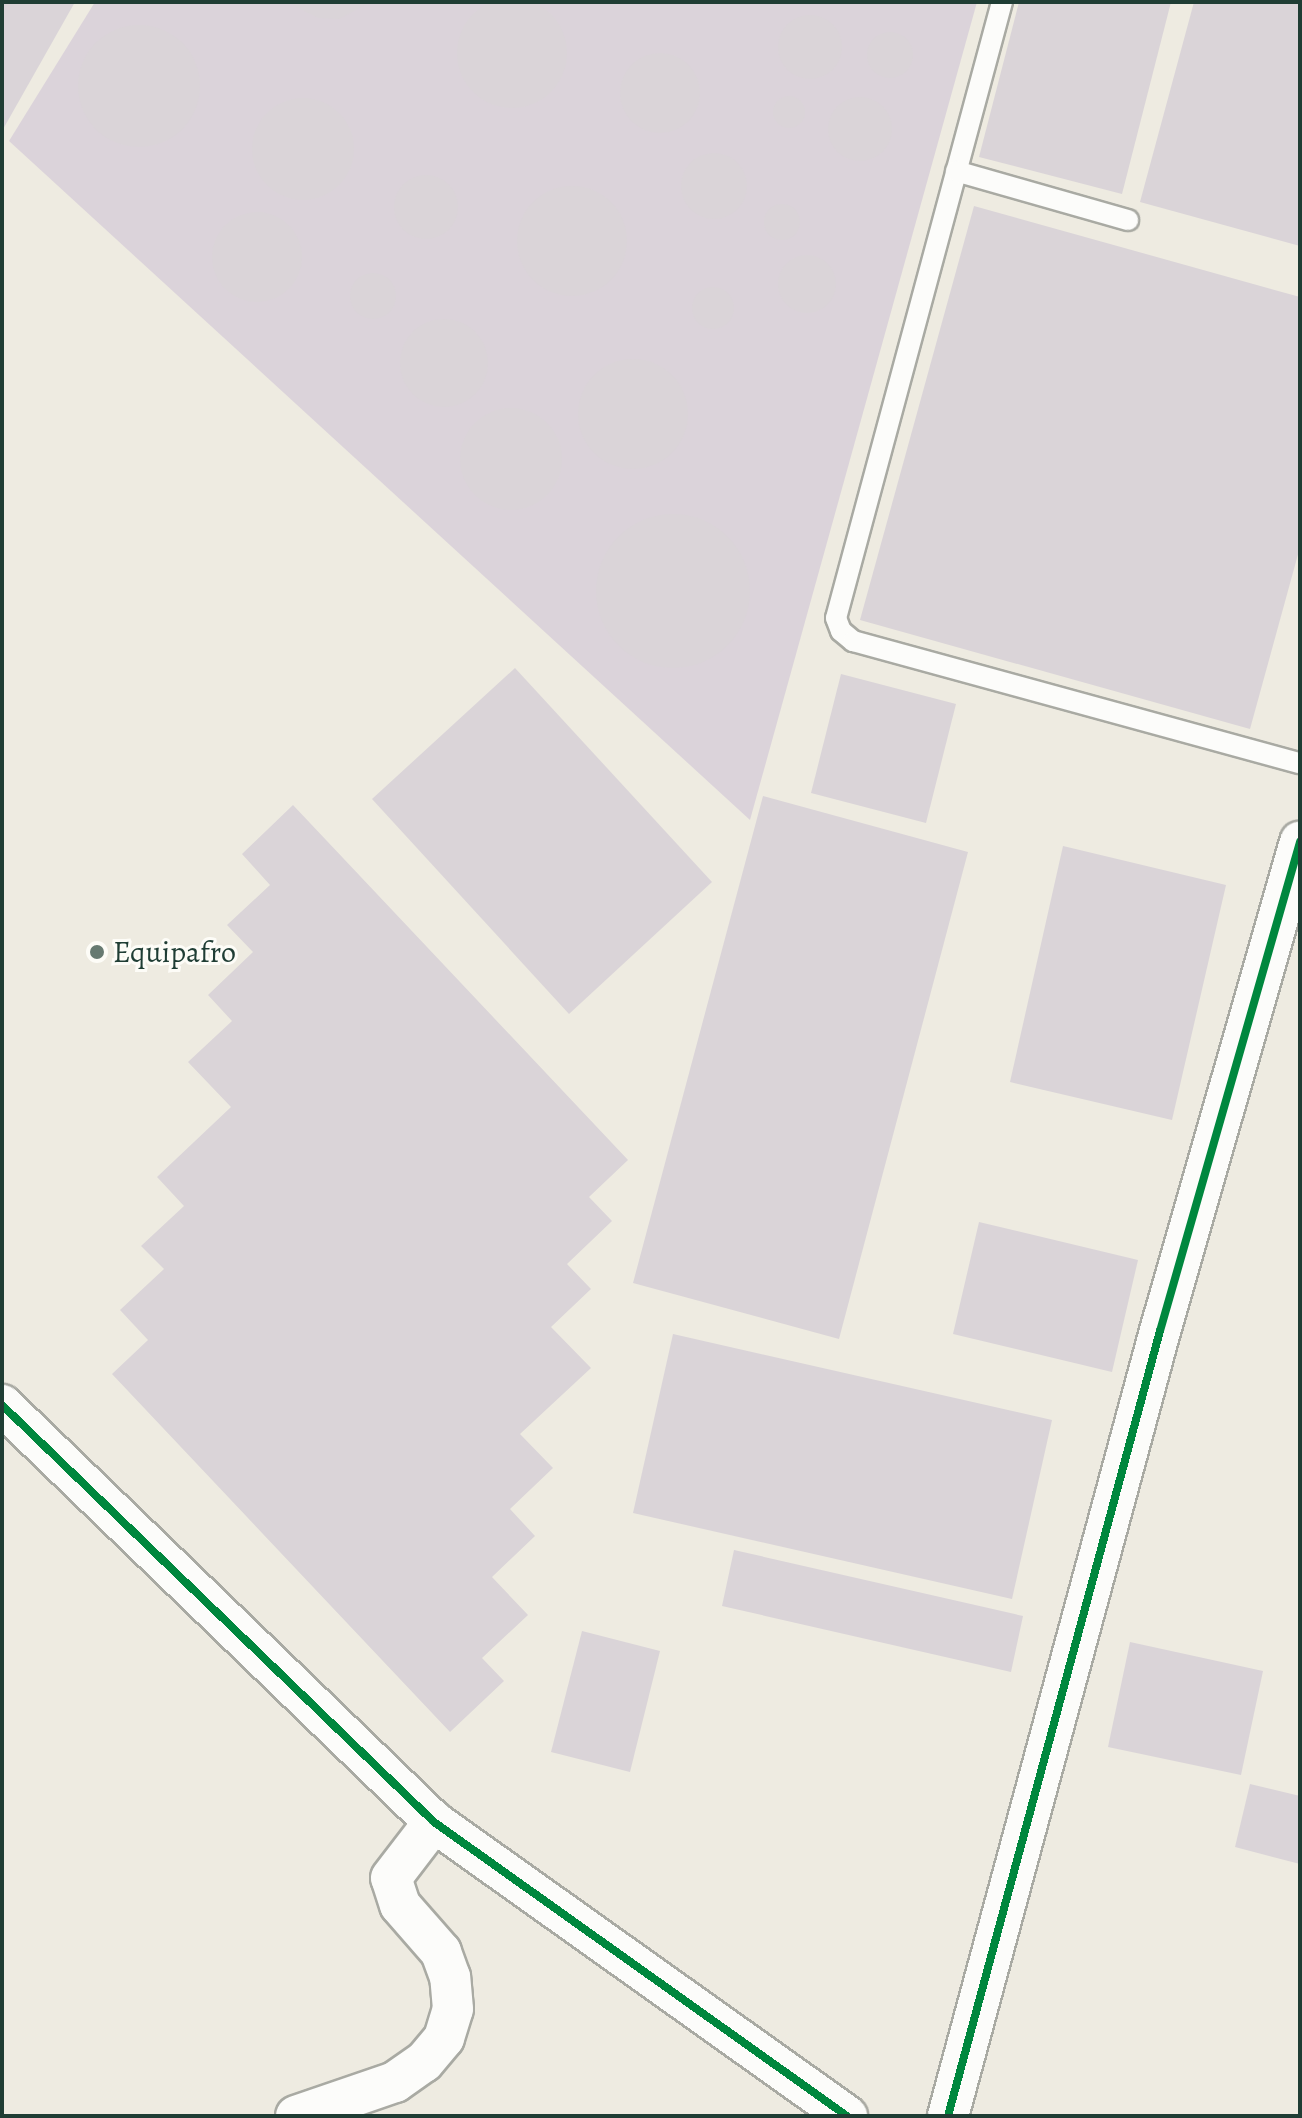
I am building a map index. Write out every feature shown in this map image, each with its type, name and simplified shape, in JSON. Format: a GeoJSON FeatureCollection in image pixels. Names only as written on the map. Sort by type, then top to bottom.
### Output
{"type":"FeatureCollection","features":[{"type":"Feature","properties":{"kind":"street"},"geometry":{"type":"LineString","coordinates":[[948,2116],[1160,1331],[1300,842]]}},
{"type":"Feature","properties":{"kind":"street"},"geometry":{"type":"LineString","coordinates":[[2,1405],[434,1822],[847,2116]]}},
{"type":"Feature","properties":{"kind":"street"},"geometry":{"type":"LineString","coordinates":[[296,2116],[395,2082],[424,2062],[444,2038],[453,2009],[450,1977],[441,1952],[400,1905],[391,1878],[434,1822]]}},
{"type":"Feature","properties":{"kind":"lane"},"geometry":{"type":"LineString","coordinates":[[1002,2],[836,618],[841,631],[853,641],[1300,763]]}},
{"type":"Feature","properties":{"kind":"lane"},"geometry":{"type":"LineString","coordinates":[[956,171],[1128,220]]}},
{"type":"Feature","properties":{"kind":"shaded area"},"geometry":{"type":"Polygon","coordinates":[[[95,2],[977,2],[750,820],[9,141],[95,2]]]}},
{"type":"Feature","properties":{"kind":"building"},"geometry":{"type":"Polygon","coordinates":[[[512,-2],[533,2],[551,14],[563,32],[567,53],[563,74],[551,92],[533,104],[512,108],[491,104],[473,92],[461,74],[457,53],[461,32],[473,14],[491,2],[512,-2]]]}},
{"type":"Feature","properties":{"kind":"building"},"geometry":{"type":"Polygon","coordinates":[[[2,2],[75,2],[2,131],[2,2]]]}},
{"type":"Feature","properties":{"kind":"building"},"geometry":{"type":"Polygon","coordinates":[[[287,2],[371,2],[339,19],[318,18],[287,2]]]}},
{"type":"Feature","properties":{"kind":"building"},"geometry":{"type":"Polygon","coordinates":[[[1019,2],[1171,2],[1122,194],[979,157],[1019,2]]]}},
{"type":"Feature","properties":{"kind":"building"},"geometry":{"type":"Polygon","coordinates":[[[1194,2],[1300,2],[1300,246],[1140,202],[1194,2]]]}},
{"type":"Feature","properties":{"kind":"building"},"geometry":{"type":"Polygon","coordinates":[[[804,15],[816,15],[833,24],[840,35],[840,59],[833,70],[816,79],[804,79],[792,74],[783,65],[778,53],[778,41],[783,29],[792,20],[804,15]]]}},
{"type":"Feature","properties":{"kind":"building"},"geometry":{"type":"Polygon","coordinates":[[[139,25],[162,30],[182,43],[195,63],[200,86],[195,109],[182,129],[162,142],[139,147],[116,142],[96,129],[83,109],[78,86],[83,63],[96,43],[116,30],[139,25]]]}},
{"type":"Feature","properties":{"kind":"building"},"geometry":{"type":"Polygon","coordinates":[[[890,32],[906,39],[913,55],[906,71],[890,78],[874,71],[867,55],[874,39],[890,32]]]}},
{"type":"Feature","properties":{"kind":"building"},"geometry":{"type":"Polygon","coordinates":[[[652,53],[668,53],[689,64],[700,85],[700,101],[689,122],[668,133],[652,133],[638,127],[626,115],[620,101],[620,85],[626,71],[638,59],[652,53]]]}},
{"type":"Feature","properties":{"kind":"building"},"geometry":{"type":"Polygon","coordinates":[[[789,96],[800,101],[805,112],[800,123],[789,128],[778,123],[773,112],[778,101],[789,96]]]}},
{"type":"Feature","properties":{"kind":"building"},"geometry":{"type":"Polygon","coordinates":[[[854,97],[866,97],[883,106],[890,117],[890,141],[883,152],[866,161],[854,161],[842,156],[833,147],[828,135],[828,123],[833,111],[842,102],[854,97]]]}},
{"type":"Feature","properties":{"kind":"building"},"geometry":{"type":"Polygon","coordinates":[[[303,98],[322,102],[339,113],[350,130],[354,149],[350,168],[339,185],[322,196],[303,200],[284,196],[267,185],[256,168],[252,149],[256,130],[267,113],[284,102],[303,98]]]}},
{"type":"Feature","properties":{"kind":"building"},"geometry":{"type":"Polygon","coordinates":[[[708,153],[720,153],[732,158],[742,168],[747,186],[745,199],[732,214],[720,219],[708,219],[696,214],[686,204],[681,192],[681,180],[686,168],[696,158],[708,153]]]}},
{"type":"Feature","properties":{"kind":"building"},"geometry":{"type":"Polygon","coordinates":[[[420,175],[432,175],[449,184],[456,195],[456,219],[449,230],[432,239],[420,239],[408,234],[399,225],[394,213],[394,201],[399,189],[408,180],[420,175]]]}},
{"type":"Feature","properties":{"kind":"building"},"geometry":{"type":"Polygon","coordinates":[[[572,186],[593,190],[611,202],[623,220],[627,241],[623,262],[611,280],[593,292],[572,296],[551,292],[533,280],[521,262],[517,241],[521,220],[533,202],[551,190],[572,186]]]}},
{"type":"Feature","properties":{"kind":"building"},"geometry":{"type":"Polygon","coordinates":[[[782,204],[795,209],[800,222],[795,235],[782,240],[769,235],[764,222],[769,209],[782,204]]]}},
{"type":"Feature","properties":{"kind":"building"},"geometry":{"type":"Polygon","coordinates":[[[974,206],[1300,297],[1300,547],[1250,729],[860,620],[974,206]]]}},
{"type":"Feature","properties":{"kind":"building"},"geometry":{"type":"Polygon","coordinates":[[[257,212],[274,216],[289,225],[298,240],[302,257],[298,274],[289,289],[274,298],[257,302],[240,298],[225,289],[216,274],[212,257],[216,240],[225,225],[240,216],[257,212]]]}},
{"type":"Feature","properties":{"kind":"building"},"geometry":{"type":"Polygon","coordinates":[[[807,255],[827,264],[836,284],[827,304],[807,313],[787,304],[778,284],[787,264],[807,255]]]}},
{"type":"Feature","properties":{"kind":"building"},"geometry":{"type":"Polygon","coordinates":[[[373,273],[390,279],[396,296],[390,313],[373,319],[356,313],[350,296],[356,279],[373,273]]]}},
{"type":"Feature","properties":{"kind":"building"},"geometry":{"type":"Polygon","coordinates":[[[713,287],[728,293],[734,308],[728,323],[713,329],[698,323],[692,308],[698,293],[713,287]]]}},
{"type":"Feature","properties":{"kind":"building"},"geometry":{"type":"Polygon","coordinates":[[[444,319],[461,323],[475,332],[484,346],[488,363],[484,380],[475,394],[461,403],[444,407],[427,403],[413,394],[404,380],[400,363],[404,346],[413,332],[427,323],[444,319]]]}},
{"type":"Feature","properties":{"kind":"building"},"geometry":{"type":"Polygon","coordinates":[[[633,359],[654,363],[672,375],[684,393],[688,414],[684,435],[672,453],[654,465],[633,469],[612,465],[594,453],[582,435],[578,414],[582,393],[594,375],[612,363],[633,359]]]}},
{"type":"Feature","properties":{"kind":"building"},"geometry":{"type":"Polygon","coordinates":[[[511,408],[530,412],[547,423],[558,440],[562,459],[558,478],[547,495],[530,506],[511,510],[492,506],[475,495],[464,478],[460,459],[464,440],[475,423],[492,412],[511,408]]]}},
{"type":"Feature","properties":{"kind":"building"},"geometry":{"type":"Polygon","coordinates":[[[673,514],[703,519],[728,536],[745,561],[750,591],[745,621],[728,646],[703,663],[673,668],[643,663],[618,646],[601,621],[596,591],[601,561],[618,536],[643,519],[673,514]]]}},
{"type":"Feature","properties":{"kind":"building"},"geometry":{"type":"Polygon","coordinates":[[[515,668],[712,882],[569,1014],[372,799],[515,668]]]}},
{"type":"Feature","properties":{"kind":"building"},"geometry":{"type":"Polygon","coordinates":[[[841,674],[956,704],[926,823],[811,793],[841,674]]]}},
{"type":"Feature","properties":{"kind":"building"},"geometry":{"type":"Polygon","coordinates":[[[763,796],[968,852],[839,1339],[633,1283],[763,796]]]}},
{"type":"Feature","properties":{"kind":"building"},"geometry":{"type":"Polygon","coordinates":[[[293,805],[628,1160],[589,1197],[612,1221],[567,1264],[591,1289],[551,1327],[591,1368],[520,1434],[553,1468],[510,1509],[535,1536],[492,1577],[528,1615],[482,1658],[504,1681],[450,1732],[112,1374],[148,1340],[120,1310],[164,1269],[141,1246],[184,1206],[157,1177],[231,1107],[188,1062],[232,1021],[208,995],[253,952],[227,925],[270,885],[242,854],[293,805]]]}},
{"type":"Feature","properties":{"kind":"building"},"geometry":{"type":"Polygon","coordinates":[[[1063,846],[1226,885],[1172,1120],[1010,1082],[1063,846]]]}},
{"type":"Feature","properties":{"kind":"building"},"geometry":{"type":"Polygon","coordinates":[[[979,1222],[1138,1260],[1112,1372],[953,1334],[979,1222]]]}},
{"type":"Feature","properties":{"kind":"building"},"geometry":{"type":"Polygon","coordinates":[[[673,1334],[1052,1420],[1012,1599],[633,1513],[673,1334]]]}},
{"type":"Feature","properties":{"kind":"building"},"geometry":{"type":"Polygon","coordinates":[[[734,1550],[1023,1616],[1011,1672],[722,1606],[734,1550]]]}},
{"type":"Feature","properties":{"kind":"building"},"geometry":{"type":"Polygon","coordinates":[[[582,1631],[660,1651],[630,1772],[551,1752],[582,1631]]]}},
{"type":"Feature","properties":{"kind":"building"},"geometry":{"type":"Polygon","coordinates":[[[1130,1642],[1263,1671],[1241,1775],[1108,1747],[1130,1642]]]}},
{"type":"Feature","properties":{"kind":"building"},"geometry":{"type":"Polygon","coordinates":[[[1250,1784],[1300,1796],[1300,1864],[1235,1847],[1250,1784]]]}},
{"type":"Feature","properties":{"kind":"cycle path"},"geometry":{"type":"LineString","coordinates":[[948,2116],[1160,1331],[1300,842]]}},
{"type":"Feature","properties":{"kind":"cycle path"},"geometry":{"type":"LineString","coordinates":[[2,1405],[434,1822],[847,2116]]}},
{"type":"Feature","properties":{"kind":"place","name":"Equipafro"},"geometry":{"type":"Point","coordinates":[97,952]}}]}
